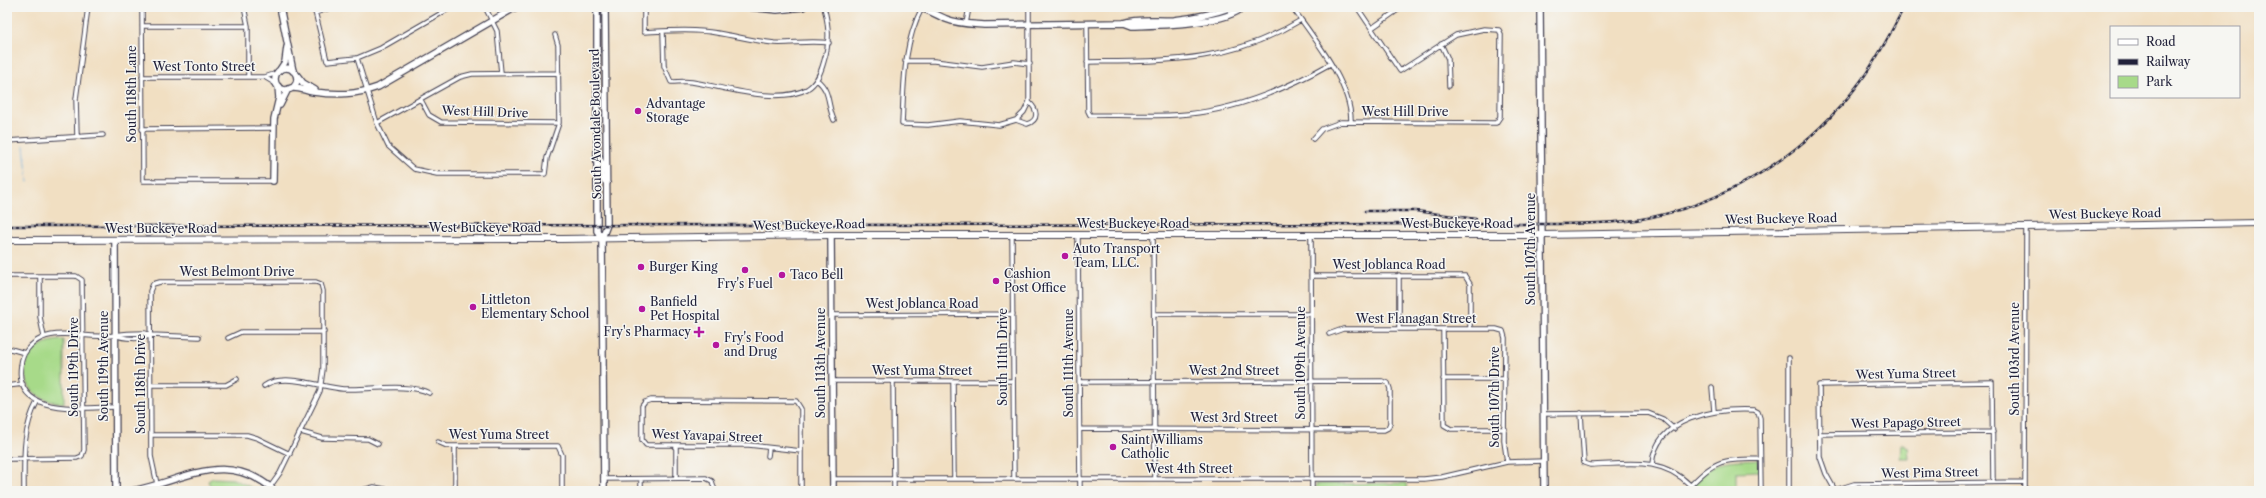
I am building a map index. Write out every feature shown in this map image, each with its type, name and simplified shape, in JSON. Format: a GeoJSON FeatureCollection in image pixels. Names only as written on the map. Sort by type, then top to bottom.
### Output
{"type":"FeatureCollection","features":[{"type":"Feature","properties":{"kind":"main road","name":"West Buckeye Road"},"geometry":{"type":"LineString","coordinates":[[7,240],[602,238],[831,235],[1311,234],[1542,236],[2259,223]]}},
{"type":"Feature","properties":{"kind":"street"},"geometry":{"type":"LineString","coordinates":[[77,136],[76,99],[88,7]]}},
{"type":"Feature","properties":{"kind":"street","name":"South 118th Lane"},"geometry":{"type":"LineString","coordinates":[[142,7],[143,181],[273,181]]}},
{"type":"Feature","properties":{"kind":"street"},"geometry":{"type":"LineString","coordinates":[[244,7],[248,26],[248,77]]}},
{"type":"Feature","properties":{"kind":"street"},"geometry":{"type":"LineString","coordinates":[[277,108],[296,83],[280,7]]}},
{"type":"Feature","properties":{"kind":"street"},"geometry":{"type":"LineString","coordinates":[[314,7],[327,61],[357,58],[381,48],[452,7]]}},
{"type":"Feature","properties":{"kind":"street"},"geometry":{"type":"LineString","coordinates":[[315,13],[333,7]]}},
{"type":"Feature","properties":{"kind":"street"},"geometry":{"type":"LineString","coordinates":[[485,7],[493,21],[500,42],[501,73]]}},
{"type":"Feature","properties":{"kind":"street"},"geometry":{"type":"LineString","coordinates":[[277,85],[290,89],[343,95],[367,91],[516,7]]}},
{"type":"Feature","properties":{"kind":"street","name":"South Avondale Boulevard"},"geometry":{"type":"LineString","coordinates":[[597,7],[597,231],[602,238]]}},
{"type":"Feature","properties":{"kind":"street","name":"South Avondale Boulevard"},"geometry":{"type":"LineString","coordinates":[[604,491],[602,238],[607,230],[605,7]]}},
{"type":"Feature","properties":{"kind":"street"},"geometry":{"type":"LineString","coordinates":[[644,7],[644,32],[716,33],[748,41],[783,44],[806,41],[828,42]]}},
{"type":"Feature","properties":{"kind":"street"},"geometry":{"type":"LineString","coordinates":[[749,7],[777,10],[803,7]]}},
{"type":"Feature","properties":{"kind":"street"},"geometry":{"type":"LineString","coordinates":[[663,32],[664,66],[671,82],[691,82],[737,92],[760,94],[796,94],[808,88],[817,80],[828,42],[829,32],[824,7]]}},
{"type":"Feature","properties":{"kind":"street"},"geometry":{"type":"LineString","coordinates":[[916,7],[922,7],[948,20],[966,24],[1124,23],[1132,26],[1189,23],[1224,16],[1243,7]]}},
{"type":"Feature","properties":{"kind":"street"},"geometry":{"type":"LineString","coordinates":[[922,7],[910,32],[905,61],[902,124],[928,125],[960,121],[999,125],[1016,120],[1024,112],[1029,102],[1029,7]]}},
{"type":"Feature","properties":{"kind":"street"},"geometry":{"type":"LineString","coordinates":[[966,24],[969,7]]}},
{"type":"Feature","properties":{"kind":"street"},"geometry":{"type":"LineString","coordinates":[[1124,23],[1131,20],[1175,20],[1196,17],[1232,7]]}},
{"type":"Feature","properties":{"kind":"street"},"geometry":{"type":"LineString","coordinates":[[1292,7],[1330,64],[1349,101],[1351,122]]}},
{"type":"Feature","properties":{"kind":"street"},"geometry":{"type":"LineString","coordinates":[[1357,7],[1400,71],[1441,44],[1448,59],[1449,86]]}},
{"type":"Feature","properties":{"kind":"street"},"geometry":{"type":"LineString","coordinates":[[1372,28],[1402,7]]}},
{"type":"Feature","properties":{"kind":"street","name":"South 107th Avenue"},"geometry":{"type":"LineString","coordinates":[[1540,7],[1544,491]]}},
{"type":"Feature","properties":{"kind":"street"},"geometry":{"type":"LineString","coordinates":[[1087,62],[1153,61],[1206,57],[1280,33],[1301,20]]}},
{"type":"Feature","properties":{"kind":"street"},"geometry":{"type":"LineString","coordinates":[[1087,23],[1088,114],[1188,114],[1217,109],[1247,102],[1278,90],[1330,64]]}},
{"type":"Feature","properties":{"kind":"street"},"geometry":{"type":"LineString","coordinates":[[142,26],[248,26]]}},
{"type":"Feature","properties":{"kind":"street","name":"West Hill Drive"},"geometry":{"type":"LineString","coordinates":[[1313,139],[1322,129],[1341,122],[1496,123],[1500,117],[1501,34],[1499,30],[1484,29],[1465,32],[1441,44]]}},
{"type":"Feature","properties":{"kind":"street"},"geometry":{"type":"LineString","coordinates":[[357,58],[377,123],[388,146],[406,163],[421,172],[437,174],[545,174],[546,158],[559,123],[558,45],[555,35]]}},
{"type":"Feature","properties":{"kind":"street"},"geometry":{"type":"LineString","coordinates":[[273,181],[273,128],[277,108],[278,72],[285,62],[288,43]]}},
{"type":"Feature","properties":{"kind":"street"},"geometry":{"type":"LineString","coordinates":[[905,61],[934,61],[982,67],[1014,62],[1030,64]]}},
{"type":"Feature","properties":{"kind":"street"},"geometry":{"type":"LineString","coordinates":[[278,72],[284,68],[294,72],[304,83],[317,92]]}},
{"type":"Feature","properties":{"kind":"street","name":"West Tonto Street"},"geometry":{"type":"LineString","coordinates":[[142,77],[265,77],[278,72]]}},
{"type":"Feature","properties":{"kind":"street"},"geometry":{"type":"LineString","coordinates":[[377,123],[421,100],[460,77],[472,74],[559,73]]}},
{"type":"Feature","properties":{"kind":"street","name":"West Tonto Street"},"geometry":{"type":"LineString","coordinates":[[265,77],[277,85]]}},
{"type":"Feature","properties":{"kind":"street"},"geometry":{"type":"LineString","coordinates":[[817,80],[828,93],[830,110],[834,120]]}},
{"type":"Feature","properties":{"kind":"street","name":"West Hill Drive"},"geometry":{"type":"LineString","coordinates":[[421,100],[429,115],[441,122],[559,123]]}},
{"type":"Feature","properties":{"kind":"street"},"geometry":{"type":"LineString","coordinates":[[1016,120],[1027,124],[1034,120],[1037,113],[1035,108],[1029,102]]}},
{"type":"Feature","properties":{"kind":"street"},"geometry":{"type":"LineString","coordinates":[[142,129],[273,128]]}},
{"type":"Feature","properties":{"kind":"street"},"geometry":{"type":"LineString","coordinates":[[7,141],[103,135]]}},
{"type":"Feature","properties":{"kind":"street"},"geometry":{"type":"LineString","coordinates":[[597,153],[601,162],[601,177],[607,183]]}},
{"type":"Feature","properties":{"kind":"street","name":"South 103rd Avenue"},"geometry":{"type":"LineString","coordinates":[[2025,491],[2026,227]]}},
{"type":"Feature","properties":{"kind":"street","name":"South 109th Avenue"},"geometry":{"type":"LineString","coordinates":[[1311,234],[1312,491]]}},
{"type":"Feature","properties":{"kind":"street","name":"South 113th Avenue"},"geometry":{"type":"LineString","coordinates":[[831,235],[832,491]]}},
{"type":"Feature","properties":{"kind":"street","name":"South 111th Drive"},"geometry":{"type":"LineString","coordinates":[[1012,235],[1014,480]]}},
{"type":"Feature","properties":{"kind":"street","name":"South 111th Avenue"},"geometry":{"type":"LineString","coordinates":[[1078,235],[1080,491]]}},
{"type":"Feature","properties":{"kind":"street"},"geometry":{"type":"LineString","coordinates":[[1153,235],[1155,480]]}},
{"type":"Feature","properties":{"kind":"street","name":"South 119th Avenue"},"geometry":{"type":"LineString","coordinates":[[115,240],[116,491]]}},
{"type":"Feature","properties":{"kind":"street","name":"West Joblanca Road"},"geometry":{"type":"LineString","coordinates":[[1311,276],[1460,275],[1467,278],[1470,284],[1470,329]]}},
{"type":"Feature","properties":{"kind":"street"},"geometry":{"type":"LineString","coordinates":[[7,276],[40,276],[40,317],[44,337]]}},
{"type":"Feature","properties":{"kind":"street","name":"South 119th Drive"},"geometry":{"type":"LineString","coordinates":[[24,458],[75,458],[82,456],[84,450],[83,284],[81,278],[76,276],[40,276]]}},
{"type":"Feature","properties":{"kind":"street"},"geometry":{"type":"LineString","coordinates":[[1399,276],[1399,329]]}},
{"type":"Feature","properties":{"kind":"street","name":"West Belmont Drive"},"geometry":{"type":"LineString","coordinates":[[153,284],[160,282],[314,282],[321,284],[323,291],[324,332]]}},
{"type":"Feature","properties":{"kind":"street","name":"South 118th Drive"},"geometry":{"type":"LineString","coordinates":[[153,284],[150,289],[151,435],[152,464],[157,484]]}},
{"type":"Feature","properties":{"kind":"street","name":"West Joblanca Road"},"geometry":{"type":"LineString","coordinates":[[831,315],[1013,314]]}},
{"type":"Feature","properties":{"kind":"street"},"geometry":{"type":"LineString","coordinates":[[1154,314],[1311,314]]}},
{"type":"Feature","properties":{"kind":"street","name":"West Flanagan Street"},"geometry":{"type":"LineString","coordinates":[[1329,334],[1343,329],[1496,329],[1503,331]]}},
{"type":"Feature","properties":{"kind":"street"},"geometry":{"type":"LineString","coordinates":[[1443,329],[1444,422],[1446,427],[1504,429]]}},
{"type":"Feature","properties":{"kind":"street","name":"South 107th Drive"},"geometry":{"type":"LineString","coordinates":[[1503,331],[1505,338],[1504,429],[1507,462]]}},
{"type":"Feature","properties":{"kind":"street"},"geometry":{"type":"LineString","coordinates":[[228,338],[241,332],[324,332],[322,385],[316,402],[290,454],[270,487]]}},
{"type":"Feature","properties":{"kind":"street"},"geometry":{"type":"LineString","coordinates":[[116,407],[52,407],[37,402],[30,395],[23,384],[20,368],[25,353],[35,342],[44,337],[53,335],[115,335],[122,337],[145,337],[150,335],[199,336]]}},
{"type":"Feature","properties":{"kind":"street"},"geometry":{"type":"LineString","coordinates":[[7,348],[25,353]]}},
{"type":"Feature","properties":{"kind":"street"},"geometry":{"type":"LineString","coordinates":[[1789,358],[1789,491]]}},
{"type":"Feature","properties":{"kind":"street"},"geometry":{"type":"LineString","coordinates":[[151,385],[226,385],[237,379]]}},
{"type":"Feature","properties":{"kind":"street"},"geometry":{"type":"LineString","coordinates":[[1444,379],[1505,379]]}},
{"type":"Feature","properties":{"kind":"street","name":"West Yuma Street"},"geometry":{"type":"LineString","coordinates":[[832,381],[1013,381]]}},
{"type":"Feature","properties":{"kind":"street"},"geometry":{"type":"LineString","coordinates":[[893,381],[894,491]]}},
{"type":"Feature","properties":{"kind":"street"},"geometry":{"type":"LineString","coordinates":[[953,381],[954,479]]}},
{"type":"Feature","properties":{"kind":"street","name":"West 2nd Street"},"geometry":{"type":"LineString","coordinates":[[1080,382],[1382,381],[1388,383],[1390,389],[1390,421],[1388,428]]}},
{"type":"Feature","properties":{"kind":"street"},"geometry":{"type":"LineString","coordinates":[[264,386],[276,382],[305,382],[344,389],[418,389],[428,394]]}},
{"type":"Feature","properties":{"kind":"street","name":"West Yuma Street"},"geometry":{"type":"LineString","coordinates":[[1820,434],[1819,385],[1992,382],[1993,432]]}},
{"type":"Feature","properties":{"kind":"street"},"geometry":{"type":"LineString","coordinates":[[7,386],[23,384]]}},
{"type":"Feature","properties":{"kind":"street"},"geometry":{"type":"LineString","coordinates":[[1712,387],[1714,411]]}},
{"type":"Feature","properties":{"kind":"street","name":"West Yavapai Street"},"geometry":{"type":"LineString","coordinates":[[790,399],[798,402],[801,409],[801,451],[749,446],[676,446],[644,444],[642,408],[645,402],[651,400],[790,399]]}},
{"type":"Feature","properties":{"kind":"street"},"geometry":{"type":"LineString","coordinates":[[24,491],[26,430],[37,402]]}},
{"type":"Feature","properties":{"kind":"street"},"geometry":{"type":"LineString","coordinates":[[1652,464],[1657,444],[1674,429],[1696,416],[1714,411],[1752,410],[1758,412],[1760,418],[1761,491]]}},
{"type":"Feature","properties":{"kind":"street"},"geometry":{"type":"LineString","coordinates":[[1582,413],[1584,463],[1590,465],[1652,464],[1672,471],[1690,485]]}},
{"type":"Feature","properties":{"kind":"street"},"geometry":{"type":"LineString","coordinates":[[1543,414],[1648,413],[1663,419],[1674,429]]}},
{"type":"Feature","properties":{"kind":"street","name":"West 3rd Street"},"geometry":{"type":"LineString","coordinates":[[1080,429],[1154,428],[1382,430],[1388,428]]}},
{"type":"Feature","properties":{"kind":"street"},"geometry":{"type":"LineString","coordinates":[[301,432],[322,438],[368,439],[378,444]]}},
{"type":"Feature","properties":{"kind":"street"},"geometry":{"type":"LineString","coordinates":[[1993,432],[1993,482]]}},
{"type":"Feature","properties":{"kind":"street","name":"West Papago Street"},"geometry":{"type":"LineString","coordinates":[[1820,434],[1993,432]]}},
{"type":"Feature","properties":{"kind":"street"},"geometry":{"type":"LineString","coordinates":[[1820,434],[1820,457],[1834,490]]}},
{"type":"Feature","properties":{"kind":"street"},"geometry":{"type":"LineString","coordinates":[[151,435],[247,435],[258,438],[290,454]]}},
{"type":"Feature","properties":{"kind":"street","name":"West Yuma Street"},"geometry":{"type":"LineString","coordinates":[[438,442],[445,445],[455,446],[553,445],[560,448],[562,455],[562,491]]}},
{"type":"Feature","properties":{"kind":"street"},"geometry":{"type":"LineString","coordinates":[[455,446],[455,491]]}},
{"type":"Feature","properties":{"kind":"street"},"geometry":{"type":"LineString","coordinates":[[676,446],[676,478]]}},
{"type":"Feature","properties":{"kind":"street","name":"West Yavapai Street"},"geometry":{"type":"LineString","coordinates":[[768,456],[769,448]]}},
{"type":"Feature","properties":{"kind":"street"},"geometry":{"type":"LineString","coordinates":[[801,451],[801,491]]}},
{"type":"Feature","properties":{"kind":"street"},"geometry":{"type":"LineString","coordinates":[[7,459],[24,458]]}},
{"type":"Feature","properties":{"kind":"street"},"geometry":{"type":"LineString","coordinates":[[1685,491],[1709,467],[1720,461],[1760,459]]}},
{"type":"Feature","properties":{"kind":"street","name":"West 4th Street"},"geometry":{"type":"LineString","coordinates":[[832,479],[1155,480],[1436,478],[1507,462],[1544,461]]}},
{"type":"Feature","properties":{"kind":"street"},"geometry":{"type":"LineString","coordinates":[[132,491],[195,472],[218,469],[241,472],[275,491]]}},
{"type":"Feature","properties":{"kind":"street"},"geometry":{"type":"LineString","coordinates":[[604,479],[704,478],[712,481],[715,491]]}},
{"type":"Feature","properties":{"kind":"street"},"geometry":{"type":"LineString","coordinates":[[641,479],[642,491]]}},
{"type":"Feature","properties":{"kind":"street","name":"West Pima Street"},"geometry":{"type":"LineString","coordinates":[[1834,490],[1854,484],[2025,482]]}},
{"type":"Feature","properties":{"kind":"street"},"geometry":{"type":"LineString","coordinates":[[359,491],[374,487],[394,491]]}},
{"type":"Feature","properties":{"kind":"green space"},"geometry":{"type":"Polygon","coordinates":[[[64,340],[64,403],[47,400],[35,393],[27,383],[25,371],[27,360],[35,350],[47,343],[64,340]]]}},
{"type":"Feature","properties":{"kind":"green space"},"geometry":{"type":"Polygon","coordinates":[[[1901,443],[1908,447],[1909,458],[1900,458],[1901,443]]]}},
{"type":"Feature","properties":{"kind":"green space"},"geometry":{"type":"Polygon","coordinates":[[[1760,459],[1761,471],[1736,472],[1736,491],[1685,491],[1711,467],[1718,464],[1734,460],[1760,459]]]}},
{"type":"Feature","properties":{"kind":"green space"},"geometry":{"type":"Polygon","coordinates":[[[213,478],[233,479],[259,491],[222,491],[211,486],[208,481],[213,478]]]}},
{"type":"Feature","properties":{"kind":"green space"},"geometry":{"type":"Polygon","coordinates":[[[1406,483],[1407,491],[1316,491],[1316,484],[1406,483]]]}},
{"type":"Feature","properties":{"kind":"waterway"},"geometry":{"type":"LineString","coordinates":[[24,146],[28,182]]}},
{"type":"Feature","properties":{"kind":"railway"},"geometry":{"type":"LineString","coordinates":[[7,226],[1554,224],[1601,223],[1636,220],[1669,213],[1701,203],[1732,189],[1761,173],[1789,154],[1815,132],[1839,108],[1860,82],[1884,46],[1904,7]]}},
{"type":"Feature","properties":{"kind":"railway"},"geometry":{"type":"LineString","coordinates":[[1365,211],[1416,211],[1476,219]]}},
{"type":"Feature","properties":{"kind":"place","name":"Advantage Storage"},"geometry":{"type":"Point","coordinates":[638,111]}},
{"type":"Feature","properties":{"kind":"place","name":"Auto Transport Team, LLC."},"geometry":{"type":"Point","coordinates":[1065,256]}},
{"type":"Feature","properties":{"kind":"place","name":"Burger King"},"geometry":{"type":"Point","coordinates":[641,267]}},
{"type":"Feature","properties":{"kind":"place","name":"Fry's Fuel"},"geometry":{"type":"Point","coordinates":[745,270]}},
{"type":"Feature","properties":{"kind":"place","name":"Taco Bell"},"geometry":{"type":"Point","coordinates":[782,275]}},
{"type":"Feature","properties":{"kind":"place","name":"Cashion Post Office"},"geometry":{"type":"Point","coordinates":[996,281]}},
{"type":"Feature","properties":{"kind":"place","name":"Littleton Elementary School"},"geometry":{"type":"Point","coordinates":[473,307]}},
{"type":"Feature","properties":{"kind":"place","name":"Banfield Pet Hospital"},"geometry":{"type":"Point","coordinates":[642,309]}},
{"type":"Feature","properties":{"kind":"place","name":"Fry's Pharmacy"},"geometry":{"type":"Point","coordinates":[699,332]}},
{"type":"Feature","properties":{"kind":"place","name":"Fry's Food and Drug"},"geometry":{"type":"Point","coordinates":[716,345]}},
{"type":"Feature","properties":{"kind":"place","name":"Saint Williams Catholic"},"geometry":{"type":"Point","coordinates":[1113,447]}}]}
